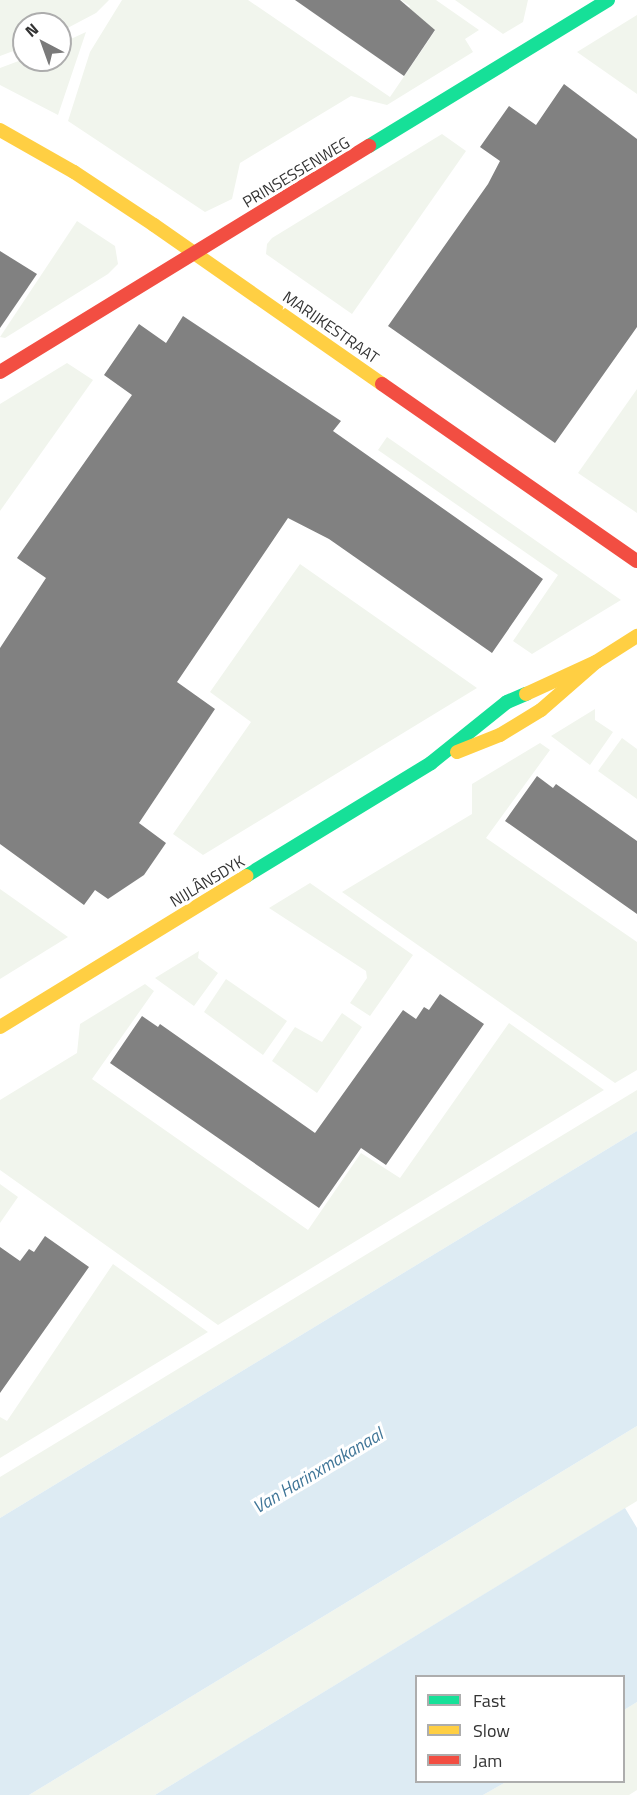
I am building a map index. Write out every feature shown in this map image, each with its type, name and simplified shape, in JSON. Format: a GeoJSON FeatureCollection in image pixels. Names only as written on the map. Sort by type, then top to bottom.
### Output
{"type":"FeatureCollection","features":[{"type":"Feature","properties":{"kind":"street","name":"PRINSESSENWEG"},"geometry":{"type":"LineString","coordinates":[[0,372],[608,0]]}},
{"type":"Feature","properties":{"kind":"street","name":"MARIJKESTRAAT"},"geometry":{"type":"LineString","coordinates":[[0,130],[74,172],[195,253],[637,561]]}},
{"type":"Feature","properties":{"kind":"street","name":"NIJLÂNSDYK"},"geometry":{"type":"LineString","coordinates":[[0,1027],[431,763],[507,702],[596,662],[637,636]]}},
{"type":"Feature","properties":{"kind":"street","name":"NIJLÂNSDYK"},"geometry":{"type":"LineString","coordinates":[[431,763],[500,735],[541,710],[596,662]]}},
{"type":"Feature","properties":{"kind":"shaded area"},"geometry":{"type":"Polygon","coordinates":[[[0,0],[109,0],[96,13],[72,26],[72,12],[12,12],[12,52],[0,56],[0,0]]]}},
{"type":"Feature","properties":{"kind":"shaded area"},"geometry":{"type":"Polygon","coordinates":[[[122,0],[248,0],[390,97],[435,31],[406,12],[410,6],[401,0],[436,0],[479,30],[465,39],[473,52],[387,105],[351,96],[240,163],[232,199],[205,212],[68,121],[90,52],[122,0]]]}},
{"type":"Feature","properties":{"kind":"shaded area"},"geometry":{"type":"Polygon","coordinates":[[[455,0],[528,0],[523,22],[503,34],[455,0]]]}},
{"type":"Feature","properties":{"kind":"shaded area"},"geometry":{"type":"Polygon","coordinates":[[[637,15],[637,94],[577,52],[637,15]]]}},
{"type":"Feature","properties":{"kind":"shaded area"},"geometry":{"type":"Polygon","coordinates":[[[86,32],[58,115],[0,85],[0,68],[12,64],[12,72],[72,72],[72,38],[86,32]]]}},
{"type":"Feature","properties":{"kind":"shaded area"},"geometry":{"type":"Polygon","coordinates":[[[442,134],[466,151],[352,314],[266,254],[267,244],[272,238],[442,134]]]}},
{"type":"Feature","properties":{"kind":"shaded area"},"geometry":{"type":"Polygon","coordinates":[[[77,221],[115,246],[118,264],[108,274],[5,338],[0,337],[77,221]]]}},
{"type":"Feature","properties":{"kind":"shaded area"},"geometry":{"type":"Polygon","coordinates":[[[67,363],[93,380],[0,511],[0,404],[67,363]]]}},
{"type":"Feature","properties":{"kind":"shaded area"},"geometry":{"type":"Polygon","coordinates":[[[637,389],[637,513],[578,473],[637,389]]]}},
{"type":"Feature","properties":{"kind":"shaded area"},"geometry":{"type":"Polygon","coordinates":[[[387,437],[621,600],[532,654],[513,641],[558,575],[378,450],[387,437]]]}},
{"type":"Feature","properties":{"kind":"shaded area"},"geometry":{"type":"Polygon","coordinates":[[[300,564],[477,688],[203,855],[173,834],[251,722],[210,692],[300,564]]]}},
{"type":"Feature","properties":{"kind":"shaded area"},"geometry":{"type":"Polygon","coordinates":[[[595,709],[595,720],[613,732],[590,765],[551,736],[595,709]]]}},
{"type":"Feature","properties":{"kind":"shaded area"},"geometry":{"type":"Polygon","coordinates":[[[622,738],[637,749],[637,799],[598,771],[622,738]]]}},
{"type":"Feature","properties":{"kind":"shaded area"},"geometry":{"type":"Polygon","coordinates":[[[540,743],[550,750],[486,838],[637,942],[637,1070],[615,1083],[342,892],[472,814],[472,784],[540,743]]]}},
{"type":"Feature","properties":{"kind":"shaded area"},"geometry":{"type":"Polygon","coordinates":[[[310,883],[413,955],[370,1016],[350,1003],[367,978],[366,971],[269,908],[310,883]]]}},
{"type":"Feature","properties":{"kind":"shaded area"},"geometry":{"type":"Polygon","coordinates":[[[0,889],[68,937],[0,979],[0,889]]]}},
{"type":"Feature","properties":{"kind":"shaded area"},"geometry":{"type":"Polygon","coordinates":[[[199,951],[198,958],[218,973],[194,1006],[155,978],[199,951]]]}},
{"type":"Feature","properties":{"kind":"shaded area"},"geometry":{"type":"Polygon","coordinates":[[[226,979],[287,1021],[263,1055],[204,1012],[226,979]]]}},
{"type":"Feature","properties":{"kind":"shaded area"},"geometry":{"type":"Polygon","coordinates":[[[145,984],[154,991],[92,1079],[308,1230],[361,1153],[400,1178],[509,1023],[604,1090],[218,1325],[0,1170],[0,1100],[77,1053],[80,1024],[145,984]]]}},
{"type":"Feature","properties":{"kind":"shaded area"},"geometry":{"type":"Polygon","coordinates":[[[342,1013],[362,1027],[317,1093],[272,1061],[295,1027],[322,1042],[342,1013]]]}},
{"type":"Feature","properties":{"kind":"shaded area"},"geometry":{"type":"Polygon","coordinates":[[[637,1090],[637,1131],[0,1518],[0,1477],[637,1090]]]}},
{"type":"Feature","properties":{"kind":"shaded area"},"geometry":{"type":"Polygon","coordinates":[[[0,1184],[18,1197],[0,1223],[0,1184]]]}},
{"type":"Feature","properties":{"kind":"shaded area"},"geometry":{"type":"Polygon","coordinates":[[[113,1264],[208,1332],[0,1458],[0,1417],[7,1421],[113,1264]]]}},
{"type":"Feature","properties":{"kind":"shaded area"},"geometry":{"type":"Polygon","coordinates":[[[637,1426],[637,1501],[155,1795],[29,1795],[637,1426]]]}},
{"type":"Feature","properties":{"kind":"shaded area"},"geometry":{"type":"Polygon","coordinates":[[[637,1702],[637,1790],[629,1795],[483,1795],[504,1783],[625,1783],[625,1709],[637,1702]]]}},
{"type":"Feature","properties":{"kind":"water","name":"Van Harinxmakanaal"},"geometry":{"type":"Polygon","coordinates":[[[637,1131],[637,1426],[29,1795],[0,1795],[0,1518],[637,1131]]]}},
{"type":"Feature","properties":{"kind":"water"},"geometry":{"type":"Polygon","coordinates":[[[625,1508],[637,1528],[637,1702],[625,1709],[625,1675],[415,1675],[415,1783],[504,1783],[483,1795],[155,1795],[625,1508]]]}},
{"type":"Feature","properties":{"kind":"building"},"geometry":{"type":"Polygon","coordinates":[[[295,0],[400,0],[435,30],[404,76],[295,0]]]}},
{"type":"Feature","properties":{"kind":"building"},"geometry":{"type":"Polygon","coordinates":[[[564,84],[637,139],[637,327],[555,443],[388,326],[488,184],[500,161],[480,147],[509,106],[536,125],[564,84]]]}},
{"type":"Feature","properties":{"kind":"building"},"geometry":{"type":"Polygon","coordinates":[[[0,251],[37,274],[0,328],[0,251]]]}},
{"type":"Feature","properties":{"kind":"building"},"geometry":{"type":"Polygon","coordinates":[[[183,316],[341,421],[333,431],[543,579],[492,653],[329,539],[288,518],[177,682],[215,709],[139,823],[166,843],[144,875],[108,899],[95,890],[84,905],[0,844],[0,648],[46,578],[17,558],[132,395],[104,375],[139,324],[166,343],[183,316]]]}},
{"type":"Feature","properties":{"kind":"building"},"geometry":{"type":"Polygon","coordinates":[[[537,776],[553,788],[556,784],[637,841],[637,914],[505,821],[537,776]]]}},
{"type":"Feature","properties":{"kind":"building"},"geometry":{"type":"Polygon","coordinates":[[[440,994],[484,1024],[386,1165],[361,1148],[319,1208],[110,1063],[142,1016],[158,1027],[160,1024],[315,1133],[403,1010],[416,1019],[424,1007],[429,1010],[440,994]]]}},
{"type":"Feature","properties":{"kind":"building"},"geometry":{"type":"Polygon","coordinates":[[[45,1236],[89,1267],[0,1393],[0,1247],[20,1261],[29,1249],[34,1252],[45,1236]]]}},
{"type":"Feature","properties":{"kind":"traffic: fast"},"geometry":{"type":"LineString","coordinates":[[369,146],[608,0]]}},
{"type":"Feature","properties":{"kind":"traffic: fast"},"geometry":{"type":"LineString","coordinates":[[246,876],[431,763],[507,702],[526,694]]}},
{"type":"Feature","properties":{"kind":"traffic: slow"},"geometry":{"type":"LineString","coordinates":[[0,130],[74,172],[154,225],[382,384]]}},
{"type":"Feature","properties":{"kind":"traffic: slow"},"geometry":{"type":"LineString","coordinates":[[457,752],[500,735],[541,710],[596,662],[637,636]]}},
{"type":"Feature","properties":{"kind":"traffic: slow"},"geometry":{"type":"LineString","coordinates":[[526,694],[596,662]]}},
{"type":"Feature","properties":{"kind":"traffic: slow"},"geometry":{"type":"LineString","coordinates":[[0,1027],[246,876]]}},
{"type":"Feature","properties":{"kind":"traffic: jam"},"geometry":{"type":"LineString","coordinates":[[0,372],[369,146]]}},
{"type":"Feature","properties":{"kind":"traffic: jam"},"geometry":{"type":"LineString","coordinates":[[382,384],[637,561]]}}]}
